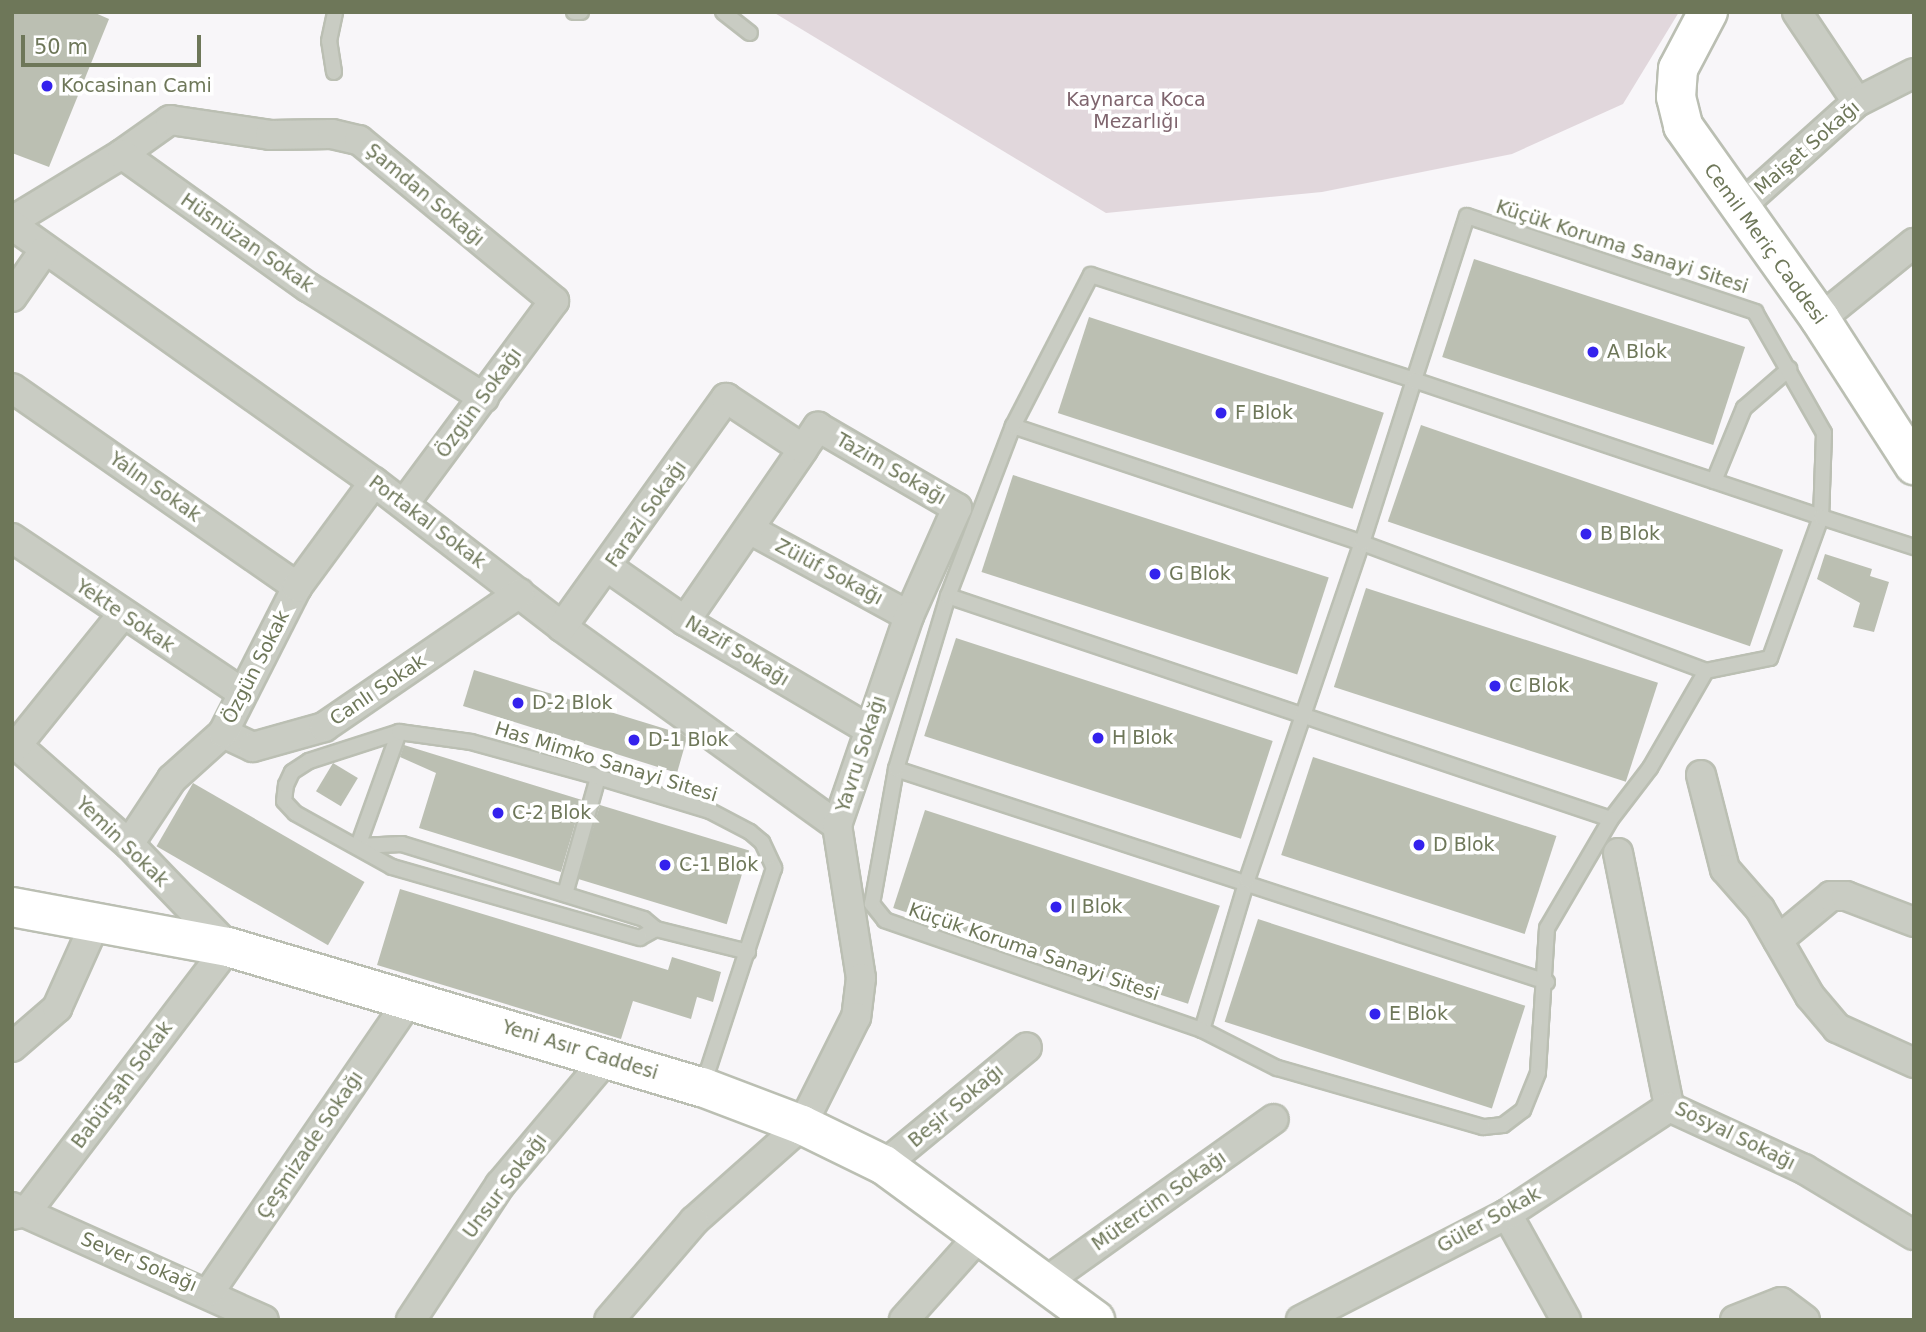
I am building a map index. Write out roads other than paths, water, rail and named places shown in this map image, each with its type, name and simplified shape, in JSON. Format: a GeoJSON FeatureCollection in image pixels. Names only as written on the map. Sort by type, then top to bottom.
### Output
{"type":"FeatureCollection","features":[{"type":"Feature","properties":{"kind":"street","name":"Cemil Meriç Caddesi"},"geometry":{"type":"LineString","coordinates":[[1707,12],[1681,58],[1678,111],[1690,141],[1820,319],[1914,465]]}},
{"type":"Feature","properties":{"kind":"street"},"geometry":{"type":"LineString","coordinates":[[1797,12],[1857,102]]}},
{"type":"Feature","properties":{"kind":"street","name":"Maişet Sokağı"},"geometry":{"type":"LineString","coordinates":[[1740,207],[1857,102],[1914,73]]}},
{"type":"Feature","properties":{"kind":"street","name":"Şamdan Sokağı"},"geometry":{"type":"LineString","coordinates":[[122,154],[170,120],[270,135],[332,134],[359,140],[554,301]]}},
{"type":"Feature","properties":{"kind":"street"},"geometry":{"type":"LineString","coordinates":[[12,223],[122,154]]}},
{"type":"Feature","properties":{"kind":"street","name":"Hüsnüzan Sokak"},"geometry":{"type":"LineString","coordinates":[[122,154],[308,287],[484,398]]}},
{"type":"Feature","properties":{"kind":"street","name":"Portakal Sokak"},"geometry":{"type":"LineString","coordinates":[[12,223],[43,252],[374,482],[562,627],[837,825]]}},
{"type":"Feature","properties":{"kind":"street"},"geometry":{"type":"LineString","coordinates":[[1820,319],[1912,247]]}},
{"type":"Feature","properties":{"kind":"street"},"geometry":{"type":"LineString","coordinates":[[12,297],[43,252]]}},
{"type":"Feature","properties":{"kind":"street","name":"Özgün Sokağı"},"geometry":{"type":"LineString","coordinates":[[404,504],[554,301]]}},
{"type":"Feature","properties":{"kind":"street","name":"Yalın Sokak"},"geometry":{"type":"LineString","coordinates":[[12,388],[298,587]]}},
{"type":"Feature","properties":{"kind":"street","name":"Farazi Sokağı"},"geometry":{"type":"LineString","coordinates":[[562,627],[609,568],[726,398],[803,449]]}},
{"type":"Feature","properties":{"kind":"street","name":"Tazim Sokağı"},"geometry":{"type":"LineString","coordinates":[[803,449],[818,427],[957,509]]}},
{"type":"Feature","properties":{"kind":"street"},"geometry":{"type":"LineString","coordinates":[[685,621],[803,449]]}},
{"type":"Feature","properties":{"kind":"street","name":"Özgün Sokak"},"geometry":{"type":"LineString","coordinates":[[129,844],[172,779],[223,733],[240,691],[298,587],[374,482]]}},
{"type":"Feature","properties":{"kind":"street","name":"Yavru Sokağı"},"geometry":{"type":"LineString","coordinates":[[802,1125],[856,1017],[861,978],[837,825],[909,616],[957,509]]}},
{"type":"Feature","properties":{"kind":"street","name":"Zülüf Sokağı"},"geometry":{"type":"LineString","coordinates":[[749,529],[909,616]]}},
{"type":"Feature","properties":{"kind":"street","name":"Yekte Sokak"},"geometry":{"type":"LineString","coordinates":[[12,538],[121,616],[240,691]]}},
{"type":"Feature","properties":{"kind":"street","name":"Nazif Sokağı"},"geometry":{"type":"LineString","coordinates":[[609,568],[685,621],[868,729]]}},
{"type":"Feature","properties":{"kind":"street","name":"Canlı Sokak"},"geometry":{"type":"LineString","coordinates":[[223,733],[253,747],[324,727],[520,593]]}},
{"type":"Feature","properties":{"kind":"street"},"geometry":{"type":"LineString","coordinates":[[15,743],[121,616]]}},
{"type":"Feature","properties":{"kind":"street","name":"Yemin Sokak"},"geometry":{"type":"LineString","coordinates":[[15,743],[129,844],[228,947]]}},
{"type":"Feature","properties":{"kind":"street"},"geometry":{"type":"LineString","coordinates":[[1701,775],[1725,869],[1777,940],[1810,996],[1837,1028],[1914,1063]]}},
{"type":"Feature","properties":{"kind":"street","name":"Sosyal Sokağı"},"geometry":{"type":"LineString","coordinates":[[1618,853],[1669,1107],[1804,1170],[1914,1235]]}},
{"type":"Feature","properties":{"kind":"street"},"geometry":{"type":"LineString","coordinates":[[1777,940],[1831,896],[1846,896],[1914,922]]}},
{"type":"Feature","properties":{"kind":"street","name":"Yeni Asır Caddesi"},"geometry":{"type":"LineString","coordinates":[[12,907],[97,919],[228,947],[702,1087],[802,1125],[884,1165],[1095,1320]]}},
{"type":"Feature","properties":{"kind":"street"},"geometry":{"type":"LineString","coordinates":[[12,1047],[57,1008],[97,919]]}},
{"type":"Feature","properties":{"kind":"street","name":"Babürşah Sokak"},"geometry":{"type":"LineString","coordinates":[[17,1211],[228,947]]}},
{"type":"Feature","properties":{"kind":"street","name":"Çeşmizade Sokağı"},"geometry":{"type":"LineString","coordinates":[[210,1292],[410,999]]}},
{"type":"Feature","properties":{"kind":"street","name":"Beşir Sokağı"},"geometry":{"type":"LineString","coordinates":[[884,1165],[1027,1047]]}},
{"type":"Feature","properties":{"kind":"street","name":"Unsur Sokağı"},"geometry":{"type":"LineString","coordinates":[[411,1320],[500,1185],[607,1058]]}},
{"type":"Feature","properties":{"kind":"street","name":"Güler Sokak"},"geometry":{"type":"LineString","coordinates":[[1301,1320],[1507,1214],[1669,1107]]}},
{"type":"Feature","properties":{"kind":"street","name":"Mütercim Sokağı"},"geometry":{"type":"LineString","coordinates":[[1044,1283],[1274,1119]]}},
{"type":"Feature","properties":{"kind":"street"},"geometry":{"type":"LineString","coordinates":[[609,1320],[694,1221],[802,1125]]}},
{"type":"Feature","properties":{"kind":"street","name":"Sever Sokağı"},"geometry":{"type":"LineString","coordinates":[[17,1211],[210,1292],[264,1320]]}},
{"type":"Feature","properties":{"kind":"street"},"geometry":{"type":"LineString","coordinates":[[1507,1214],[1566,1320]]}},
{"type":"Feature","properties":{"kind":"street"},"geometry":{"type":"LineString","coordinates":[[904,1320],[979,1236]]}},
{"type":"Feature","properties":{"kind":"street"},"geometry":{"type":"LineString","coordinates":[[1735,1320],[1781,1302],[1805,1320]]}},
{"type":"Feature","properties":{"kind":"lane"},"geometry":{"type":"LineString","coordinates":[[334,72],[329,41],[335,12]]}},
{"type":"Feature","properties":{"kind":"lane"},"geometry":{"type":"LineString","coordinates":[[574,12],[581,12]]}},
{"type":"Feature","properties":{"kind":"lane"},"geometry":{"type":"LineString","coordinates":[[723,12],[750,33]]}},
{"type":"Feature","properties":{"kind":"lane","name":"Küçük Koruma Sanayi Sitesi"},"geometry":{"type":"LineString","coordinates":[[1202,1030],[1247,880],[1362,543],[1414,380],[1468,216],[1755,312],[1824,433],[1821,517],[1770,658],[1706,671],[1650,768],[1612,819],[1547,928],[1547,982],[1538,1073],[1523,1110],[1503,1125],[1483,1127],[1354,1093],[1277,1068],[1202,1030],[885,920],[872,904],[896,769],[948,596],[1013,426],[1091,275],[1414,380],[1821,517],[1914,547]]}},
{"type":"Feature","properties":{"kind":"lane"},"geometry":{"type":"LineString","coordinates":[[1714,481],[1744,408],[1789,369]]}},
{"type":"Feature","properties":{"kind":"lane"},"geometry":{"type":"LineString","coordinates":[[1013,426],[1362,543],[1706,671]]}},
{"type":"Feature","properties":{"kind":"lane"},"geometry":{"type":"LineString","coordinates":[[948,596],[1612,819]]}},
{"type":"Feature","properties":{"kind":"lane"},"geometry":{"type":"LineString","coordinates":[[358,846],[399,732]]}},
{"type":"Feature","properties":{"kind":"lane","name":"Has Mimko Sanayi Sitesi"},"geometry":{"type":"LineString","coordinates":[[656,929],[640,937],[392,867],[295,813],[284,801],[286,785],[292,772],[309,761],[399,732],[471,742],[598,777],[710,811],[762,842],[774,868],[702,1087]]}},
{"type":"Feature","properties":{"kind":"lane"},"geometry":{"type":"LineString","coordinates":[[896,769],[1247,880],[1547,982]]}},
{"type":"Feature","properties":{"kind":"lane"},"geometry":{"type":"LineString","coordinates":[[565,894],[598,777]]}},
{"type":"Feature","properties":{"kind":"lane","name":"Has Mimko Sanayi Sitesi"},"geometry":{"type":"LineString","coordinates":[[358,846],[402,844],[643,919],[656,929],[748,953]]}},
{"type":"Feature","properties":{"kind":"place","name":"Kocasinan Cami"},"geometry":{"type":"Point","coordinates":[47,86]}},
{"type":"Feature","properties":{"kind":"place","name":"A Blok"},"geometry":{"type":"Point","coordinates":[1593,352]}},
{"type":"Feature","properties":{"kind":"place","name":"F Blok"},"geometry":{"type":"Point","coordinates":[1221,413]}},
{"type":"Feature","properties":{"kind":"place","name":"B Blok"},"geometry":{"type":"Point","coordinates":[1586,534]}},
{"type":"Feature","properties":{"kind":"place","name":"G Blok"},"geometry":{"type":"Point","coordinates":[1155,574]}},
{"type":"Feature","properties":{"kind":"place","name":"C Blok"},"geometry":{"type":"Point","coordinates":[1495,686]}},
{"type":"Feature","properties":{"kind":"place","name":"D-2 Blok"},"geometry":{"type":"Point","coordinates":[518,703]}},
{"type":"Feature","properties":{"kind":"place","name":"H Blok"},"geometry":{"type":"Point","coordinates":[1098,738]}},
{"type":"Feature","properties":{"kind":"place","name":"D-1 Blok"},"geometry":{"type":"Point","coordinates":[634,740]}},
{"type":"Feature","properties":{"kind":"place","name":"C-2 Blok"},"geometry":{"type":"Point","coordinates":[498,813]}},
{"type":"Feature","properties":{"kind":"place","name":"D Blok"},"geometry":{"type":"Point","coordinates":[1419,845]}},
{"type":"Feature","properties":{"kind":"place","name":"C-1 Blok"},"geometry":{"type":"Point","coordinates":[665,865]}},
{"type":"Feature","properties":{"kind":"place","name":"I Blok"},"geometry":{"type":"Point","coordinates":[1056,907]}},
{"type":"Feature","properties":{"kind":"place","name":"E Blok"},"geometry":{"type":"Point","coordinates":[1375,1014]}},
{"type":"Feature","properties":{"kind":"park label","name":"Kaynarca Koca Mezarlığı"},"geometry":{"type":"Point","coordinates":[1136,111]}}]}
